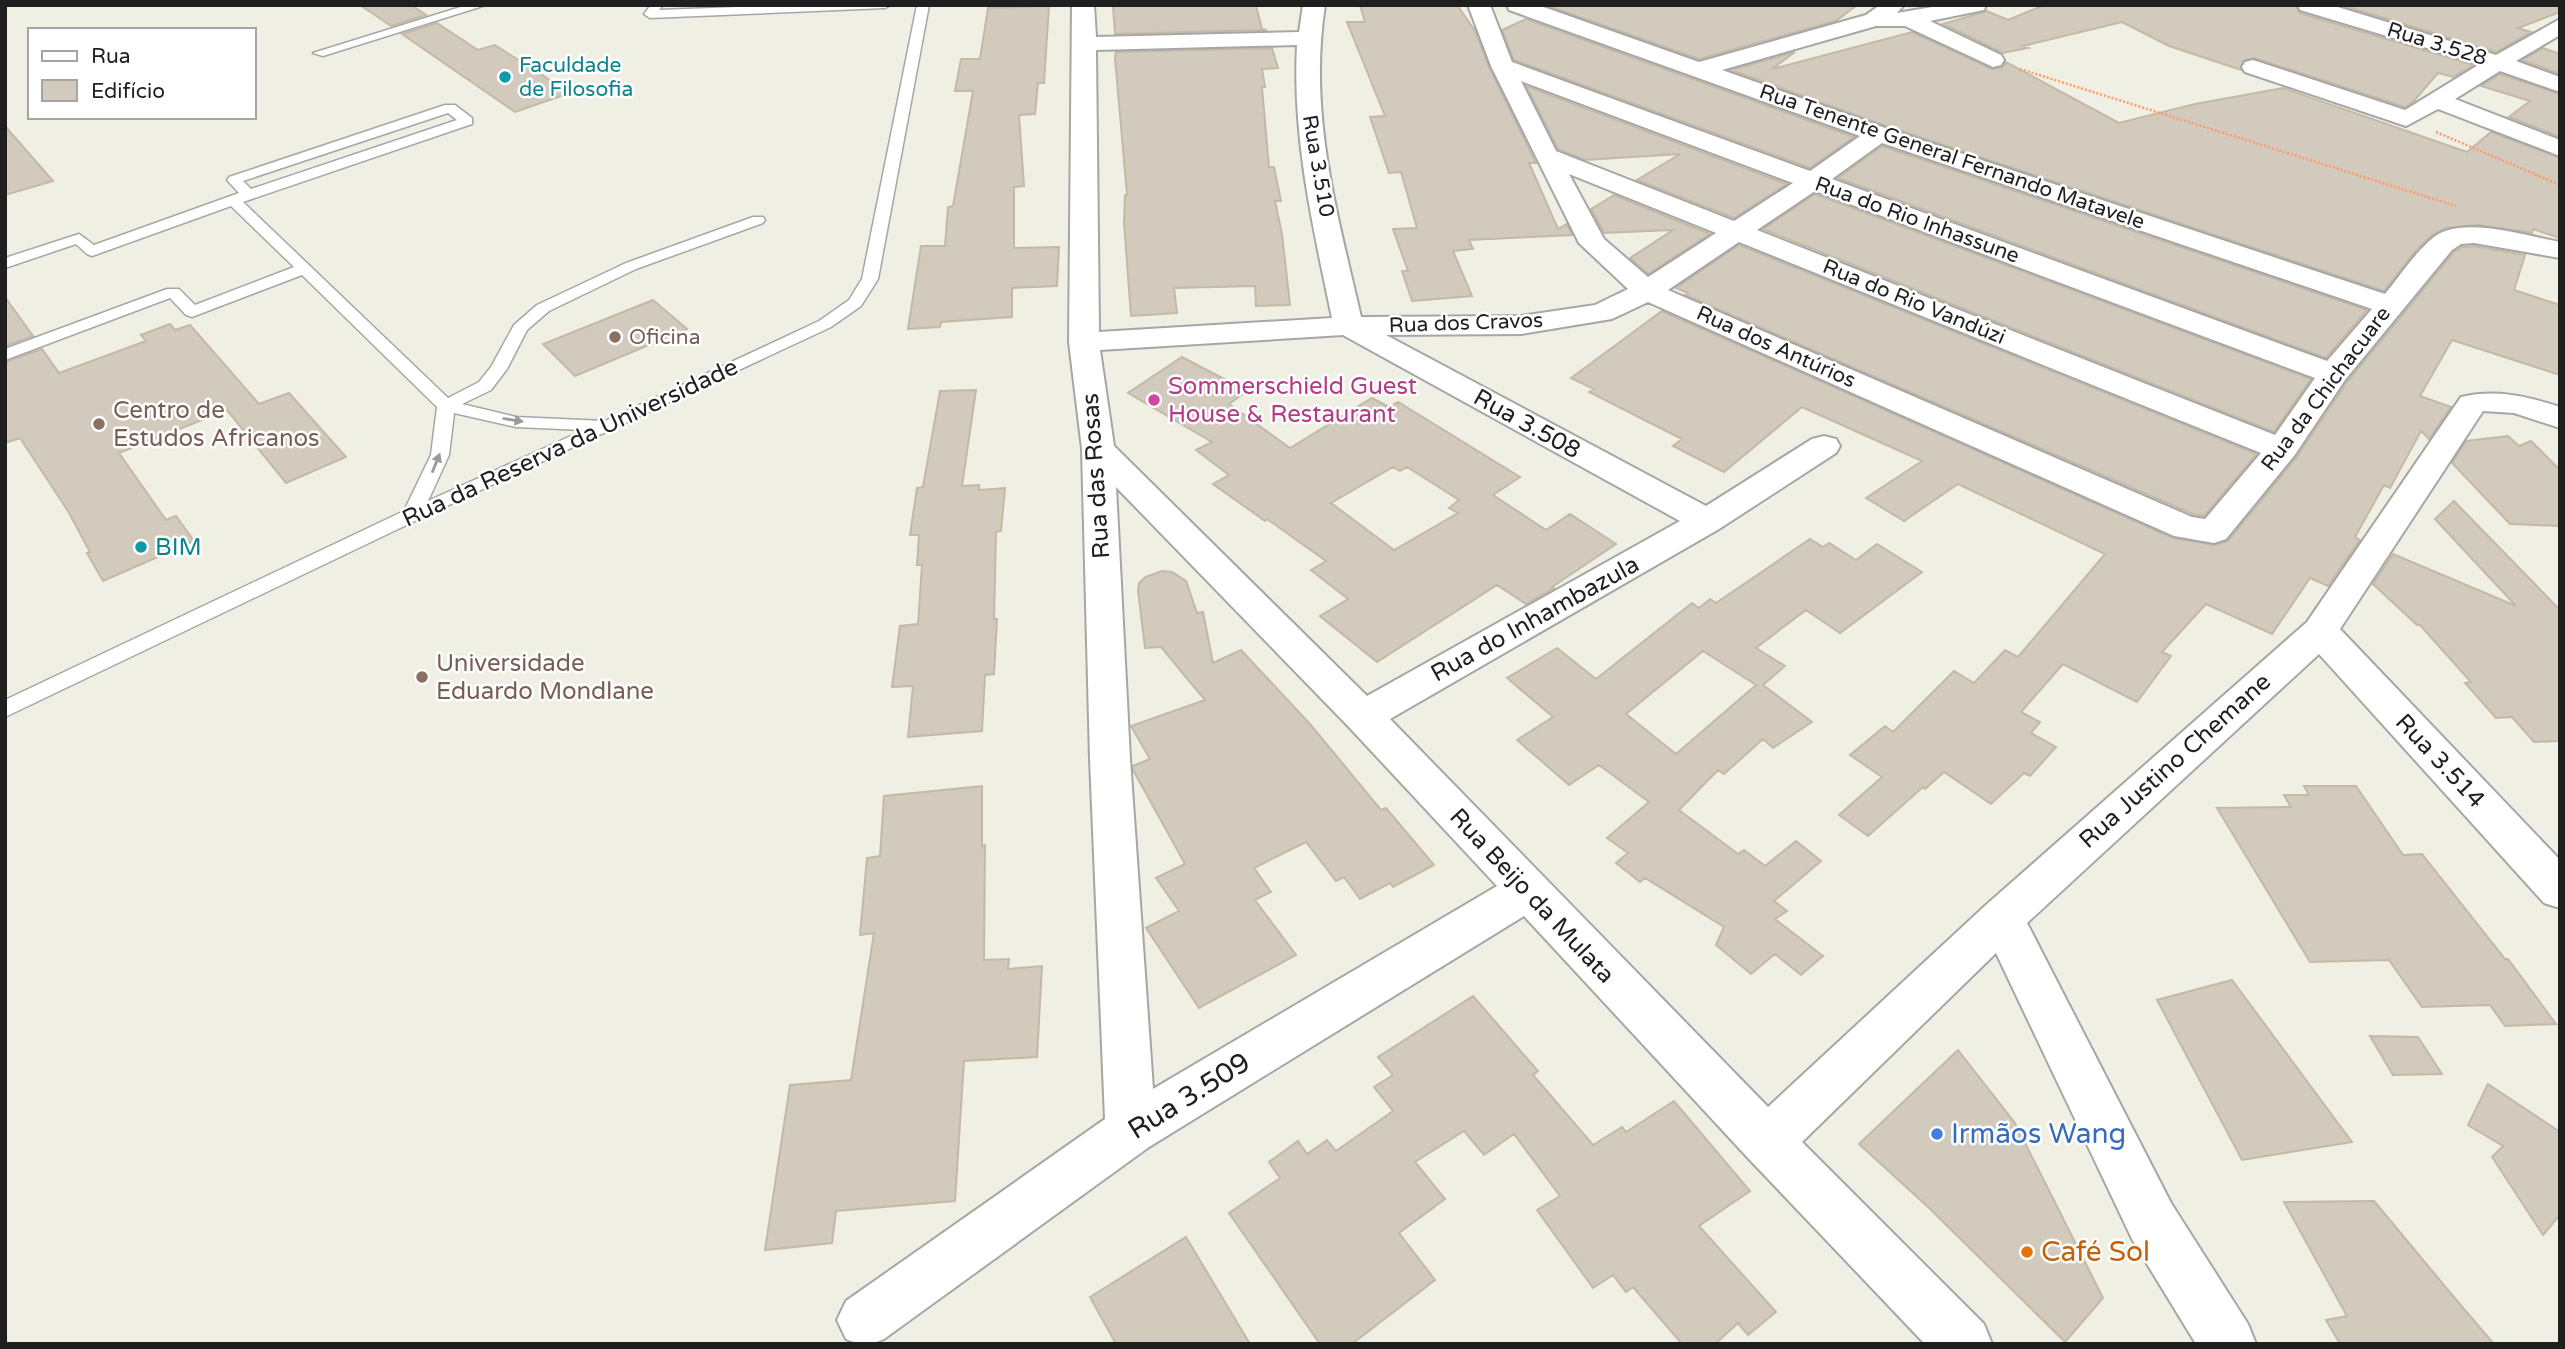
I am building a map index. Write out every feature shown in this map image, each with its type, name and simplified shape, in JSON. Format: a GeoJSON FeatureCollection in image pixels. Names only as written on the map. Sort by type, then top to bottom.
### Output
{"type":"FeatureCollection","features":[{"type":"Feature","properties":{"kind":"street","name":"Rua das Rosas"},"geometry":{"type":"LineString","coordinates":[[1083,5],[1084,342],[1098,449],[1110,759],[1131,1130]]}},
{"type":"Feature","properties":{"kind":"street","name":"Rua 3.510"},"geometry":{"type":"LineString","coordinates":[[1314,5],[1307,38],[1307,121],[1348,327]]}},
{"type":"Feature","properties":{"kind":"street","name":"Rua dos Antúrios"},"geometry":{"type":"LineString","coordinates":[[1479,5],[1502,66],[1593,243],[1647,291],[2186,528],[2214,531]]}},
{"type":"Feature","properties":{"kind":"street","name":"Rua Tenente General Fernando Matavele"},"geometry":{"type":"LineString","coordinates":[[1517,5],[1879,134],[2389,305]]}},
{"type":"Feature","properties":{"kind":"street"},"geometry":{"type":"LineString","coordinates":[[1700,69],[1800,43],[1901,12],[1976,5]]}},
{"type":"Feature","properties":{"kind":"street","name":"Rua 3.528"},"geometry":{"type":"LineString","coordinates":[[2308,5],[2496,62],[2560,25]]}},
{"type":"Feature","properties":{"kind":"street"},"geometry":{"type":"LineString","coordinates":[[1901,12],[1993,60]]}},
{"type":"Feature","properties":{"kind":"street"},"geometry":{"type":"LineString","coordinates":[[1085,44],[1307,38]]}},
{"type":"Feature","properties":{"kind":"street"},"geometry":{"type":"LineString","coordinates":[[2253,67],[2376,106],[2406,119],[2496,62],[2560,85]]}},
{"type":"Feature","properties":{"kind":"street","name":"Rua do Rio Inhassune"},"geometry":{"type":"LineString","coordinates":[[1502,66],[2333,374]]}},
{"type":"Feature","properties":{"kind":"street"},"geometry":{"type":"LineString","coordinates":[[2436,100],[2560,149]]}},
{"type":"Feature","properties":{"kind":"street","name":"Rua dos Cravos"},"geometry":{"type":"LineString","coordinates":[[1084,342],[1348,327],[1521,325],[1602,313],[1647,291],[1879,134]]}},
{"type":"Feature","properties":{"kind":"street","name":"Rua do Rio Vandúzi"},"geometry":{"type":"LineString","coordinates":[[1546,156],[2282,449]]}},
{"type":"Feature","properties":{"kind":"street","name":"Rua da Chichacuare"},"geometry":{"type":"LineString","coordinates":[[2214,531],[2282,449],[2333,374],[2442,244],[2454,236],[2474,235],[2560,250]]}},
{"type":"Feature","properties":{"kind":"street","name":"Rua 3.508"},"geometry":{"type":"LineString","coordinates":[[1348,327],[1707,521]]}},
{"type":"Feature","properties":{"kind":"street","name":"Rua Justino Chemane"},"geometry":{"type":"LineString","coordinates":[[1767,1142],[2002,918],[2319,631],[2472,404],[2487,401],[2513,402],[2560,418]]}},
{"type":"Feature","properties":{"kind":"street","name":"Rua do Inhambazula"},"geometry":{"type":"LineString","coordinates":[[1363,716],[1707,521],[1824,446]]}},
{"type":"Feature","properties":{"kind":"street","name":"Rua Beijo da Mulata"},"geometry":{"type":"LineString","coordinates":[[1098,449],[1363,716],[1767,1142],[1964,1344]]}},
{"type":"Feature","properties":{"kind":"street","name":"Rua 3.514"},"geometry":{"type":"LineString","coordinates":[[2319,631],[2560,890]]}},
{"type":"Feature","properties":{"kind":"street","name":"Rua 3.509"},"geometry":{"type":"LineString","coordinates":[[864,1320],[1131,1130],[1527,891]]}},
{"type":"Feature","properties":{"kind":"street"},"geometry":{"type":"LineString","coordinates":[[2002,918],[2152,1222],[2228,1344]]}},
{"type":"Feature","properties":{"kind":"lane"},"geometry":{"type":"LineString","coordinates":[[319,52],[480,5]]}},
{"type":"Feature","properties":{"kind":"lane"},"geometry":{"type":"LineString","coordinates":[[657,5],[650,14],[885,5]]}},
{"type":"Feature","properties":{"kind":"lane","name":"Rua da Reserva da Universidade"},"geometry":{"type":"LineString","coordinates":[[5,709],[412,515],[825,324],[855,303],[870,279],[922,5]]}},
{"type":"Feature","properties":{"kind":"lane"},"geometry":{"type":"LineString","coordinates":[[5,263],[79,238],[92,251],[467,121],[450,108],[234,180],[249,195]]}},
{"type":"Feature","properties":{"kind":"lane"},"geometry":{"type":"LineString","coordinates":[[233,200],[446,406],[516,422],[609,426]]}},
{"type":"Feature","properties":{"kind":"lane"},"geometry":{"type":"LineString","coordinates":[[446,406],[485,386],[499,369],[520,328],[544,308],[631,266],[758,220]]}},
{"type":"Feature","properties":{"kind":"lane"},"geometry":{"type":"LineString","coordinates":[[5,355],[173,292],[192,312],[304,269]]}},
{"type":"Feature","properties":{"kind":"lane"},"geometry":{"type":"LineString","coordinates":[[412,515],[440,455],[446,406]]}},
{"type":"Feature","properties":{"kind":"path"},"geometry":{"type":"LineString","coordinates":[[1993,60],[2456,206]]}},
{"type":"Feature","properties":{"kind":"path"},"geometry":{"type":"LineString","coordinates":[[2406,119],[2560,185]]}},
{"type":"Feature","properties":{"kind":"building"},"geometry":{"type":"Polygon","coordinates":[[[360,5],[411,5],[426,15],[391,26],[360,5]]]}},
{"type":"Feature","properties":{"kind":"building"},"geometry":{"type":"Polygon","coordinates":[[[1256,5],[1262,29],[1267,30],[1115,34],[1113,6],[1256,5]]]}},
{"type":"Feature","properties":{"kind":"building"},"geometry":{"type":"Polygon","coordinates":[[[1360,5],[1457,5],[1475,31],[1489,67],[1536,163],[1529,163],[1558,229],[1567,224],[1572,235],[1469,240],[1473,249],[1453,251],[1472,296],[1412,301],[1402,271],[1408,271],[1393,229],[1417,228],[1401,172],[1389,173],[1370,117],[1385,116],[1347,22],[1365,22],[1360,5]]]}},
{"type":"Feature","properties":{"kind":"building"},"geometry":{"type":"Polygon","coordinates":[[[1857,5],[1836,21],[1699,59],[1551,7],[1857,5]]]}},
{"type":"Feature","properties":{"kind":"building"},"geometry":{"type":"Polygon","coordinates":[[[2044,5],[2296,5],[2299,13],[2474,65],[2453,77],[2438,73],[2414,101],[2405,107],[2254,58],[2243,61],[2241,70],[2169,46],[2122,22],[2003,53],[1943,24],[1987,11],[2008,20],[2044,5]]]}},
{"type":"Feature","properties":{"kind":"building"},"geometry":{"type":"Polygon","coordinates":[[[2341,5],[2560,5],[2560,12],[2518,28],[2531,32],[2496,52],[2341,5]]]}},
{"type":"Feature","properties":{"kind":"building"},"geometry":{"type":"Polygon","coordinates":[[[1049,6],[1044,83],[1038,83],[1035,114],[1019,115],[1024,186],[1014,187],[1014,248],[1059,247],[1057,286],[1012,288],[1012,317],[941,322],[940,327],[908,329],[921,246],[945,246],[948,207],[953,206],[973,91],[955,91],[961,59],[980,59],[988,8],[1049,6]]]}},
{"type":"Feature","properties":{"kind":"building"},"geometry":{"type":"Polygon","coordinates":[[[1526,19],[1854,137],[1810,168],[1514,60],[1502,30],[1526,19]]]}},
{"type":"Feature","properties":{"kind":"building","name":"Faculdade de Filosofia"},"geometry":{"type":"Polygon","coordinates":[[[437,23],[478,50],[495,45],[570,93],[515,112],[402,34],[437,23]]]}},
{"type":"Feature","properties":{"kind":"building"},"geometry":{"type":"Polygon","coordinates":[[[1912,32],[1992,69],[2002,68],[2006,62],[2119,123],[2195,104],[2283,88],[2467,152],[2491,132],[2560,158],[2560,238],[2533,229],[2532,233],[2478,225],[2446,228],[2432,235],[2418,248],[2384,291],[1889,127],[1731,70],[1795,52],[1772,69],[1912,32]]]}},
{"type":"Feature","properties":{"kind":"building"},"geometry":{"type":"Polygon","coordinates":[[[1272,48],[1278,68],[1262,69],[1265,87],[1262,87],[1269,167],[1274,167],[1281,201],[1275,201],[1282,234],[1290,305],[1256,306],[1255,286],[1174,288],[1177,313],[1131,316],[1124,223],[1127,195],[1116,52],[1272,48]]]}},
{"type":"Feature","properties":{"kind":"building"},"geometry":{"type":"Polygon","coordinates":[[[2543,48],[2560,54],[2560,74],[2522,60],[2543,48]]]}},
{"type":"Feature","properties":{"kind":"building"},"geometry":{"type":"Polygon","coordinates":[[[2500,74],[2560,94],[2560,137],[2509,117],[2530,101],[2481,86],[2500,74]]]}},
{"type":"Feature","properties":{"kind":"building"},"geometry":{"type":"Polygon","coordinates":[[[1526,86],[1787,184],[1734,218],[1637,180],[1680,154],[1585,160],[1558,149],[1526,86]]]}},
{"type":"Feature","properties":{"kind":"building"},"geometry":{"type":"Polygon","coordinates":[[[5,126],[53,181],[5,195],[5,126]]]}},
{"type":"Feature","properties":{"kind":"building"},"geometry":{"type":"Polygon","coordinates":[[[1882,146],[2367,310],[2326,358],[1838,178],[1882,146]]]}},
{"type":"Feature","properties":{"kind":"building"},"geometry":{"type":"Polygon","coordinates":[[[1815,194],[2311,379],[2274,432],[1763,229],[1815,194]]]}},
{"type":"Feature","properties":{"kind":"building"},"geometry":{"type":"Polygon","coordinates":[[[1614,195],[1710,234],[1648,274],[1630,258],[1673,230],[1604,233],[1591,209],[1614,195]]]}},
{"type":"Feature","properties":{"kind":"building"},"geometry":{"type":"Polygon","coordinates":[[[1739,245],[2257,454],[2204,516],[2193,514],[1685,295],[1688,293],[1676,288],[1739,245]]]}},
{"type":"Feature","properties":{"kind":"building"},"geometry":{"type":"Polygon","coordinates":[[[2474,246],[2525,255],[2514,290],[2560,305],[2560,375],[2452,340],[2420,396],[2451,407],[2429,439],[2421,431],[2390,488],[2384,485],[2355,537],[2360,540],[2328,586],[2310,578],[2272,634],[2206,604],[2162,652],[2171,656],[2137,702],[2063,664],[2021,712],[2040,722],[2031,733],[2056,747],[2030,776],[2024,773],[1991,804],[1944,772],[1868,836],[1839,815],[1882,777],[1850,755],[1885,726],[1893,732],[1954,671],[1974,683],[2005,650],[2018,657],[2105,554],[1958,484],[1904,521],[1866,498],[1922,461],[1802,407],[1724,472],[1673,446],[1682,439],[1589,392],[1594,389],[1571,378],[1662,311],[2173,538],[2215,545],[2228,541],[2296,458],[2347,382],[2454,252],[2462,247],[2474,246]]]}},
{"type":"Feature","properties":{"kind":"building"},"geometry":{"type":"Polygon","coordinates":[[[5,297],[33,336],[5,346],[5,297]]]}},
{"type":"Feature","properties":{"kind":"building","name":"Oficina"},"geometry":{"type":"Polygon","coordinates":[[[653,300],[687,329],[575,376],[543,344],[653,300]]]}},
{"type":"Feature","properties":{"kind":"building","name":"Centro de Estudos Africanos"},"geometry":{"type":"Polygon","coordinates":[[[170,324],[175,330],[190,325],[259,404],[289,393],[346,457],[286,483],[227,410],[119,453],[166,520],[176,516],[194,541],[103,581],[68,511],[20,438],[5,443],[5,362],[42,349],[59,373],[146,341],[141,335],[170,324]]]}},
{"type":"Feature","properties":{"kind":"building"},"geometry":{"type":"Polygon","coordinates":[[[1182,357],[1247,391],[1229,404],[1290,448],[1372,398],[1389,407],[1398,402],[1520,477],[1493,495],[1546,530],[1570,514],[1616,544],[1552,587],[1554,588],[1526,604],[1497,585],[1377,662],[1320,616],[1348,599],[1311,570],[1326,561],[1213,484],[1229,475],[1196,450],[1212,442],[1128,393],[1182,357]],[[1393,467],[1331,503],[1394,550],[1458,513],[1449,508],[1459,500],[1407,467],[1400,471],[1393,467]]]}},
{"type":"Feature","properties":{"kind":"building"},"geometry":{"type":"Polygon","coordinates":[[[976,390],[962,486],[979,485],[979,490],[1005,488],[1001,531],[996,532],[994,619],[997,619],[994,674],[985,675],[982,731],[908,737],[913,686],[892,687],[900,626],[918,624],[922,565],[917,565],[919,535],[910,535],[917,488],[923,487],[940,391],[976,390]]]}},
{"type":"Feature","properties":{"kind":"building"},"geometry":{"type":"Polygon","coordinates":[[[2508,436],[2519,446],[2531,441],[2560,470],[2560,526],[2510,524],[2452,463],[2466,441],[2508,436]]]}},
{"type":"Feature","properties":{"kind":"building"},"geometry":{"type":"Polygon","coordinates":[[[2454,501],[2560,610],[2560,741],[2534,742],[2512,717],[2496,718],[2465,683],[2471,682],[2420,625],[2373,584],[2393,554],[2516,606],[2435,519],[2454,501]]]}},
{"type":"Feature","properties":{"kind":"building"},"geometry":{"type":"Polygon","coordinates":[[[1810,539],[1823,547],[1829,543],[1856,560],[1877,544],[1922,572],[1840,633],[1806,610],[1756,648],[1785,666],[1763,685],[1812,722],[1773,748],[1763,739],[1724,774],[1718,770],[1679,810],[1738,854],[1744,850],[1765,866],[1796,841],[1821,861],[1774,901],[1787,911],[1775,919],[1823,956],[1801,975],[1775,954],[1751,974],[1716,945],[1724,927],[1645,878],[1640,882],[1616,863],[1628,853],[1607,838],[1649,802],[1599,765],[1569,785],[1517,740],[1553,717],[1507,678],[1557,648],[1596,679],[1692,603],[1699,608],[1710,599],[1716,603],[1810,539]],[[1703,651],[1626,714],[1676,754],[1756,685],[1703,651]]]}},
{"type":"Feature","properties":{"kind":"building"},"geometry":{"type":"Polygon","coordinates":[[[1162,571],[1172,572],[1186,581],[1197,613],[1203,612],[1213,663],[1241,650],[1310,724],[1381,810],[1386,808],[1434,865],[1393,887],[1390,883],[1360,899],[1344,877],[1336,881],[1306,842],[1254,868],[1271,892],[1255,900],[1296,955],[1199,1008],[1146,928],[1179,911],[1156,878],[1185,864],[1133,770],[1133,766],[1150,759],[1131,726],[1205,700],[1161,647],[1145,648],[1139,583],[1145,577],[1162,571]]]}},
{"type":"Feature","properties":{"kind":"building"},"geometry":{"type":"Polygon","coordinates":[[[982,786],[982,846],[985,845],[984,960],[1009,959],[1008,969],[1042,966],[1037,1057],[964,1061],[955,1201],[836,1211],[832,1243],[765,1250],[790,1085],[851,1080],[874,933],[860,935],[867,858],[880,856],[884,796],[982,786]]]}},
{"type":"Feature","properties":{"kind":"building"},"geometry":{"type":"Polygon","coordinates":[[[2304,786],[2356,786],[2403,855],[2422,854],[2505,959],[2508,959],[2556,1024],[2505,1026],[2490,1005],[2422,1007],[2389,960],[2310,962],[2217,808],[2291,807],[2284,795],[2309,795],[2304,786]]]}},
{"type":"Feature","properties":{"kind":"building"},"geometry":{"type":"Polygon","coordinates":[[[2232,980],[2352,1142],[2242,1160],[2157,1000],[2232,980]]]}},
{"type":"Feature","properties":{"kind":"building"},"geometry":{"type":"Polygon","coordinates":[[[1473,996],[1538,1071],[1533,1075],[1593,1145],[1622,1127],[1626,1132],[1674,1101],[1750,1191],[1699,1226],[1776,1312],[1748,1335],[1738,1323],[1715,1344],[1682,1344],[1633,1287],[1626,1292],[1613,1275],[1593,1288],[1537,1210],[1560,1196],[1514,1134],[1484,1155],[1464,1131],[1415,1162],[1445,1199],[1399,1233],[1435,1280],[1352,1344],[1320,1344],[1229,1213],[1280,1178],[1269,1162],[1298,1141],[1307,1154],[1327,1140],[1336,1151],[1393,1111],[1374,1087],[1393,1075],[1378,1057],[1473,996]]]}},
{"type":"Feature","properties":{"kind":"building"},"geometry":{"type":"Polygon","coordinates":[[[2370,1036],[2418,1037],[2442,1074],[2393,1075],[2370,1036]]]}},
{"type":"Feature","properties":{"kind":"building"},"geometry":{"type":"Polygon","coordinates":[[[1958,1050],[2015,1123],[2103,1298],[2065,1342],[1928,1207],[1859,1144],[1958,1050]]]}},
{"type":"Feature","properties":{"kind":"building"},"geometry":{"type":"Polygon","coordinates":[[[2488,1084],[2560,1132],[2560,1215],[2543,1235],[2492,1157],[2503,1146],[2468,1125],[2488,1084]]]}},
{"type":"Feature","properties":{"kind":"building"},"geometry":{"type":"Polygon","coordinates":[[[2374,1201],[2494,1344],[2340,1344],[2326,1320],[2347,1316],[2284,1202],[2374,1201]]]}},
{"type":"Feature","properties":{"kind":"building"},"geometry":{"type":"Polygon","coordinates":[[[1186,1237],[1250,1344],[1116,1344],[1090,1297],[1186,1237]]]}},
{"type":"Feature","properties":{"kind":"place","name":"Faculdade de Filosofia"},"geometry":{"type":"Point","coordinates":[505,77]}},
{"type":"Feature","properties":{"kind":"place","name":"Oficina"},"geometry":{"type":"Point","coordinates":[615,337]}},
{"type":"Feature","properties":{"kind":"place","name":"Sommerschield Guest House & Restaurant"},"geometry":{"type":"Point","coordinates":[1154,400]}},
{"type":"Feature","properties":{"kind":"place","name":"Centro de Estudos Africanos"},"geometry":{"type":"Point","coordinates":[99,424]}},
{"type":"Feature","properties":{"kind":"place","name":"BIM"},"geometry":{"type":"Point","coordinates":[141,547]}},
{"type":"Feature","properties":{"kind":"place","name":"Universidade Eduardo Mondlane"},"geometry":{"type":"Point","coordinates":[422,677]}},
{"type":"Feature","properties":{"kind":"place","name":"Irmãos Wang"},"geometry":{"type":"Point","coordinates":[1937,1134]}},
{"type":"Feature","properties":{"kind":"place","name":"Café Sol"},"geometry":{"type":"Point","coordinates":[2027,1252]}}]}
